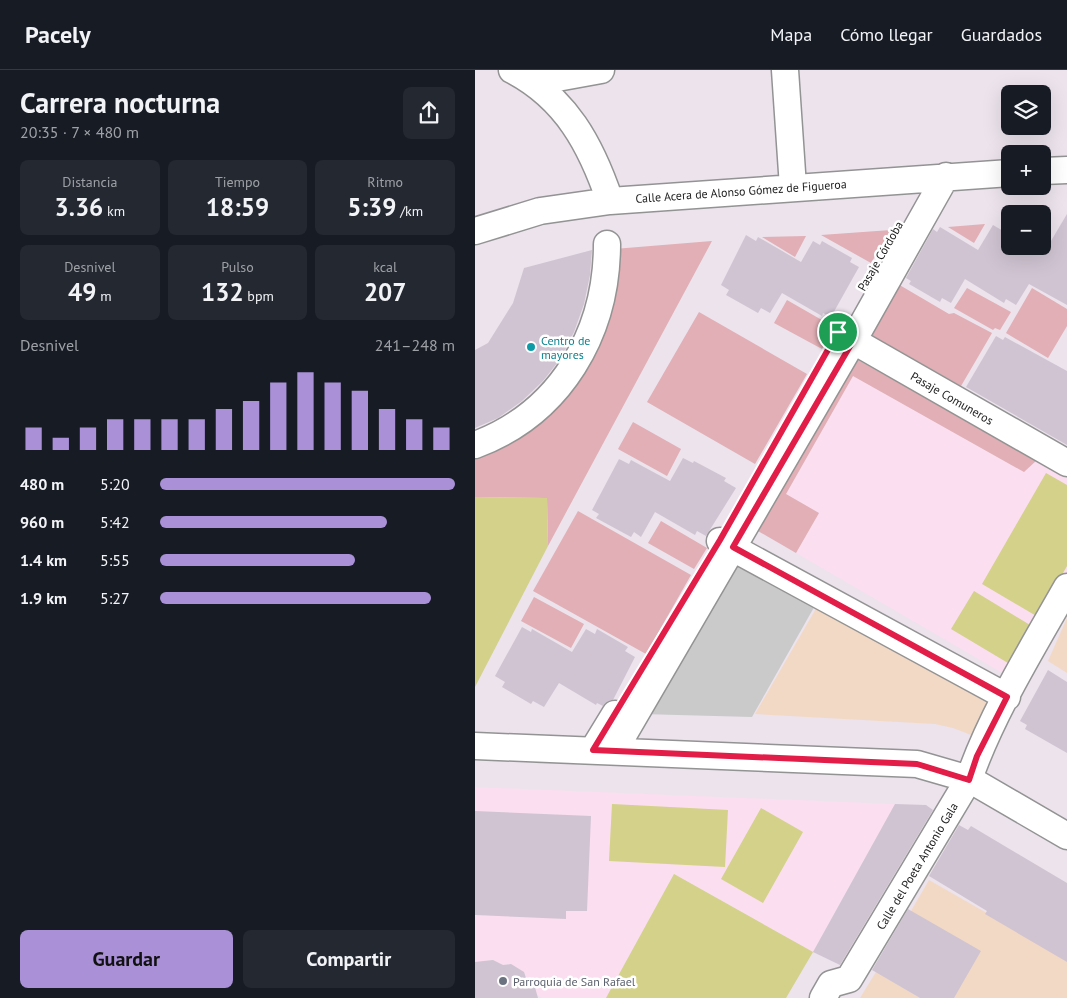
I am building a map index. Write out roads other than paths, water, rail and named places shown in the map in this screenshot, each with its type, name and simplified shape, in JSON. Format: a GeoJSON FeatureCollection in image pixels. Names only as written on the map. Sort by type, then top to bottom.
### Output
{"type":"FeatureCollection","features":[{"type":"Feature","properties":{"kind":"street"},"geometry":{"type":"LineString","coordinates":[[512,70],[535,82],[579,130],[598,165],[610,201]]}},
{"type":"Feature","properties":{"kind":"street"},"geometry":{"type":"LineString","coordinates":[[535,82],[601,70]]}},
{"type":"Feature","properties":{"kind":"street"},"geometry":{"type":"LineString","coordinates":[[785,70],[793,187]]}},
{"type":"Feature","properties":{"kind":"street"},"geometry":{"type":"LineString","coordinates":[[1051,171],[1067,170]]}},
{"type":"Feature","properties":{"kind":"street","name":"Calle Acera de Alonso Gómez de Figueroa"},"geometry":{"type":"LineString","coordinates":[[475,231],[540,211],[610,201],[1001,173]]}},
{"type":"Feature","properties":{"kind":"street"},"geometry":{"type":"LineString","coordinates":[[603,750],[731,536],[936,177]]}},
{"type":"Feature","properties":{"kind":"street"},"geometry":{"type":"LineString","coordinates":[[475,445],[530,413],[555,390],[576,363],[586,346],[602,301],[606,281],[607,244]]}},
{"type":"Feature","properties":{"kind":"street","name":"Pasaje Comuneros"},"geometry":{"type":"LineString","coordinates":[[845,336],[1067,463]]}},
{"type":"Feature","properties":{"kind":"street"},"geometry":{"type":"LineString","coordinates":[[731,536],[1010,691]]}},
{"type":"Feature","properties":{"kind":"street","name":"Calle del Poeta Antonio Gala"},"geometry":{"type":"LineString","coordinates":[[823,998],[831,984],[849,979],[969,780],[977,756],[1010,691],[1067,587]]}},
{"type":"Feature","properties":{"kind":"street"},"geometry":{"type":"LineString","coordinates":[[475,746],[917,764],[969,780],[1067,836]]}},
{"type":"Feature","properties":{"kind":"place","name":"Centro de mayores"},"geometry":{"type":"Point","coordinates":[531,347]}},
{"type":"Feature","properties":{"kind":"place","name":"Parroquia de San Rafael"},"geometry":{"type":"Point","coordinates":[503,981]}}]}
